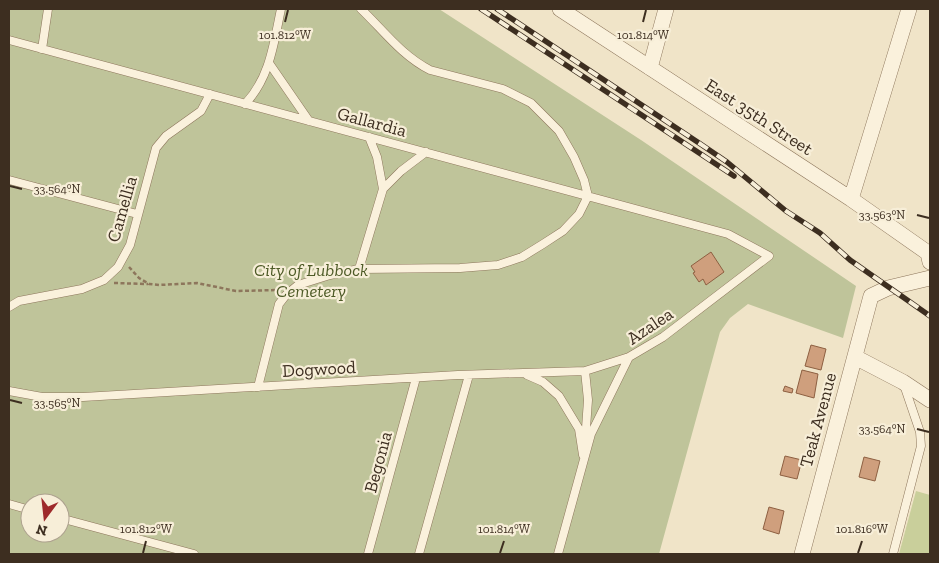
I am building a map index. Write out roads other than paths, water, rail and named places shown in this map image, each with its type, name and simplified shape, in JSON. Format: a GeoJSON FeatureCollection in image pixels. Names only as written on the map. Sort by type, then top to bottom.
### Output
{"type":"FeatureCollection","features":[{"type":"Feature","properties":{"kind":"street","name":"East 35th Street"},"geometry":{"type":"LineString","coordinates":[[560,9],[851,199],[928,253],[930,262]]}},
{"type":"Feature","properties":{"kind":"street"},"geometry":{"type":"LineString","coordinates":[[650,68],[666,9]]}},
{"type":"Feature","properties":{"kind":"street"},"geometry":{"type":"LineString","coordinates":[[851,199],[908,9]]}},
{"type":"Feature","properties":{"kind":"street","name":"Teak Avenue"},"geometry":{"type":"LineString","coordinates":[[802,554],[872,296],[888,288],[930,278]]}},
{"type":"Feature","properties":{"kind":"street"},"geometry":{"type":"LineString","coordinates":[[855,357],[903,382],[930,400]]}},
{"type":"Feature","properties":{"kind":"lane"},"geometry":{"type":"LineString","coordinates":[[42,49],[48,9]]}},
{"type":"Feature","properties":{"kind":"lane"},"geometry":{"type":"LineString","coordinates":[[245,104],[254,94],[265,74],[281,9]]}},
{"type":"Feature","properties":{"kind":"lane"},"geometry":{"type":"LineString","coordinates":[[258,387],[279,304],[290,290],[298,285],[330,275],[359,269],[460,268],[498,265],[522,257],[563,231],[579,214],[588,196],[584,180],[574,157],[559,131],[531,104],[503,89],[430,70],[419,65],[388,38],[361,9]]}},
{"type":"Feature","properties":{"kind":"lane","name":"Gallardia"},"geometry":{"type":"LineString","coordinates":[[9,40],[728,234]]}},
{"type":"Feature","properties":{"kind":"lane"},"geometry":{"type":"LineString","coordinates":[[269,63],[309,121]]}},
{"type":"Feature","properties":{"kind":"lane","name":"Camellia"},"geometry":{"type":"LineString","coordinates":[[9,307],[19,301],[37,296],[65,293],[104,280],[118,267],[130,245],[156,148],[166,136],[201,111],[210,94]]}},
{"type":"Feature","properties":{"kind":"lane"},"geometry":{"type":"LineString","coordinates":[[359,269],[383,189],[377,157],[369,137]]}},
{"type":"Feature","properties":{"kind":"lane"},"geometry":{"type":"LineString","coordinates":[[383,189],[401,171],[426,152]]}},
{"type":"Feature","properties":{"kind":"lane"},"geometry":{"type":"LineString","coordinates":[[9,180],[137,214]]}},
{"type":"Feature","properties":{"kind":"lane","name":"Azalea"},"geometry":{"type":"LineString","coordinates":[[558,554],[591,434],[630,357],[663,337],[769,256],[728,234]]}},
{"type":"Feature","properties":{"kind":"lane","name":"Dogwood"},"geometry":{"type":"LineString","coordinates":[[9,391],[42,397],[83,397],[469,375],[585,371],[630,357]]}},
{"type":"Feature","properties":{"kind":"lane"},"geometry":{"type":"LineString","coordinates":[[584,457],[588,400],[585,371]]}},
{"type":"Feature","properties":{"kind":"lane"},"geometry":{"type":"LineString","coordinates":[[523,374],[542,382],[558,396],[579,429],[584,457]]}},
{"type":"Feature","properties":{"kind":"lane"},"geometry":{"type":"LineString","coordinates":[[419,554],[469,375]]}},
{"type":"Feature","properties":{"kind":"lane","name":"Begonia"},"geometry":{"type":"LineString","coordinates":[[368,554],[416,378]]}},
{"type":"Feature","properties":{"kind":"lane"},"geometry":{"type":"LineString","coordinates":[[894,554],[921,446],[920,432],[903,382]]}},
{"type":"Feature","properties":{"kind":"lane"},"geometry":{"type":"LineString","coordinates":[[70,521],[194,554]]}},
{"type":"Feature","properties":{"kind":"railway"},"geometry":{"type":"LineString","coordinates":[[481,9],[734,176]]}},
{"type":"Feature","properties":{"kind":"railway"},"geometry":{"type":"LineString","coordinates":[[497,9],[727,162],[786,211],[820,233],[850,260],[930,316]]}},
{"type":"Feature","properties":{"kind":"park label","name":"City of Lubbock Cemetery"},"geometry":{"type":"Point","coordinates":[311,280]}}]}
